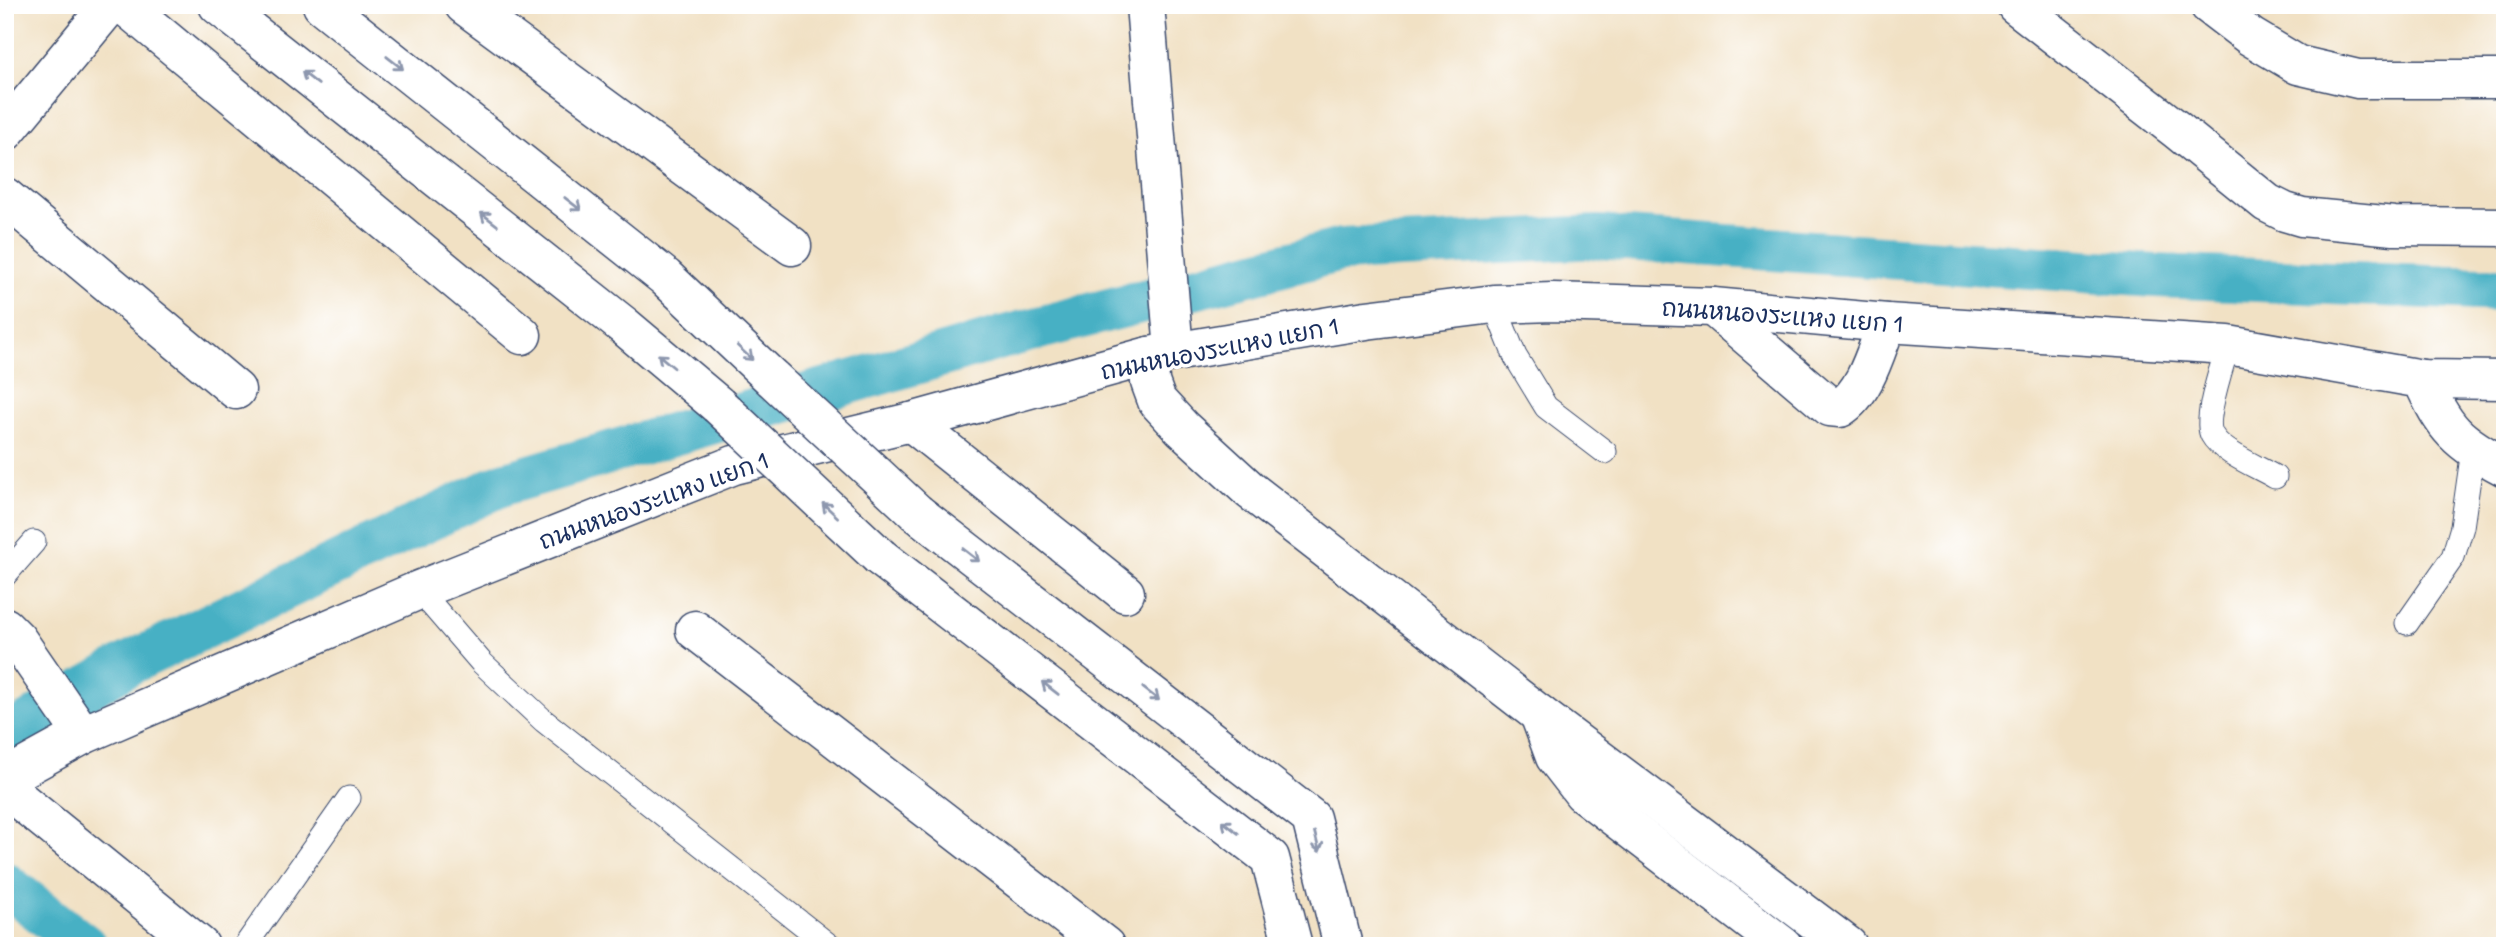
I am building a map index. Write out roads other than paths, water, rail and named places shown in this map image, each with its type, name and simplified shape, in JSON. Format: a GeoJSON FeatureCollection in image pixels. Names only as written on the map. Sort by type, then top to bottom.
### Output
{"type":"FeatureCollection","features":[{"type":"Feature","properties":{"kind":"street"},"geometry":{"type":"LineString","coordinates":[[5,132],[110,5]]}},
{"type":"Feature","properties":{"kind":"street"},"geometry":{"type":"LineString","coordinates":[[124,5],[522,335]]}},
{"type":"Feature","properties":{"kind":"street"},"geometry":{"type":"LineString","coordinates":[[218,5],[622,325],[718,405],[880,557],[1270,858],[1293,946]]}},
{"type":"Feature","properties":{"kind":"street"},"geometry":{"type":"LineString","coordinates":[[322,5],[665,277],[917,513],[1311,818],[1343,946]]}},
{"type":"Feature","properties":{"kind":"street"},"geometry":{"type":"LineString","coordinates":[[464,5],[792,246]]}},
{"type":"Feature","properties":{"kind":"street"},"geometry":{"type":"LineString","coordinates":[[1145,5],[1170,296],[1161,354],[1150,382],[1157,401],[1182,428],[1251,491],[1539,714],[1848,946]]}},
{"type":"Feature","properties":{"kind":"street"},"geometry":{"type":"LineString","coordinates":[[2016,5],[2267,203],[2285,212],[2302,217],[2394,226],[2505,227]]}},
{"type":"Feature","properties":{"kind":"street"},"geometry":{"type":"LineString","coordinates":[[2209,5],[2250,37],[2298,65],[2358,79],[2505,79]]}},
{"type":"Feature","properties":{"kind":"street"},"geometry":{"type":"LineString","coordinates":[[5,197],[236,390]]}},
{"type":"Feature","properties":{"kind":"street","name":"ถนนหนองระแหง แยก 1"},"geometry":{"type":"LineString","coordinates":[[5,778],[76,726],[734,465],[911,422],[1161,354],[1366,320],[1494,304],[1553,302],[1713,307],[1887,323],[2228,345],[2422,379],[2505,380]]}},
{"type":"Feature","properties":{"kind":"street"},"geometry":{"type":"LineString","coordinates":[[1713,307],[1830,407],[1840,408],[1850,402],[1864,378],[1887,323]]}},
{"type":"Feature","properties":{"kind":"street"},"geometry":{"type":"LineString","coordinates":[[2422,379],[2437,413],[2454,435],[2489,459]]}},
{"type":"Feature","properties":{"kind":"street"},"geometry":{"type":"LineString","coordinates":[[911,422],[1125,593]]}},
{"type":"Feature","properties":{"kind":"street"},"geometry":{"type":"LineString","coordinates":[[695,630],[1105,946]]}},
{"type":"Feature","properties":{"kind":"street"},"geometry":{"type":"LineString","coordinates":[[11,633],[76,726]]}},
{"type":"Feature","properties":{"kind":"street"},"geometry":{"type":"LineString","coordinates":[[1539,714],[1555,757],[1583,793],[1783,946]]}},
{"type":"Feature","properties":{"kind":"street"},"geometry":{"type":"LineString","coordinates":[[5,788],[200,946]]}},
{"type":"Feature","properties":{"kind":"lane"},"geometry":{"type":"LineString","coordinates":[[1494,304],[1515,356],[1546,407],[1605,452]]}},
{"type":"Feature","properties":{"kind":"lane"},"geometry":{"type":"LineString","coordinates":[[2228,345],[2209,419],[2211,434],[2222,446],[2275,477]]}},
{"type":"Feature","properties":{"kind":"lane"},"geometry":{"type":"LineString","coordinates":[[2407,623],[2453,557],[2489,459]]}},
{"type":"Feature","properties":{"kind":"lane"},"geometry":{"type":"LineString","coordinates":[[5,575],[34,542]]}},
{"type":"Feature","properties":{"kind":"lane"},"geometry":{"type":"LineString","coordinates":[[419,590],[481,662],[544,721],[830,946]]}},
{"type":"Feature","properties":{"kind":"lane"},"geometry":{"type":"LineString","coordinates":[[245,946],[349,798]]}},
{"type":"Feature","properties":{"kind":"waterway"},"geometry":{"type":"LineString","coordinates":[[5,737],[130,663],[503,484],[1008,336],[1341,250],[1598,237],[2156,276],[2505,290]]}},
{"type":"Feature","properties":{"kind":"waterway"},"geometry":{"type":"LineString","coordinates":[[5,884],[85,946]]}}]}
